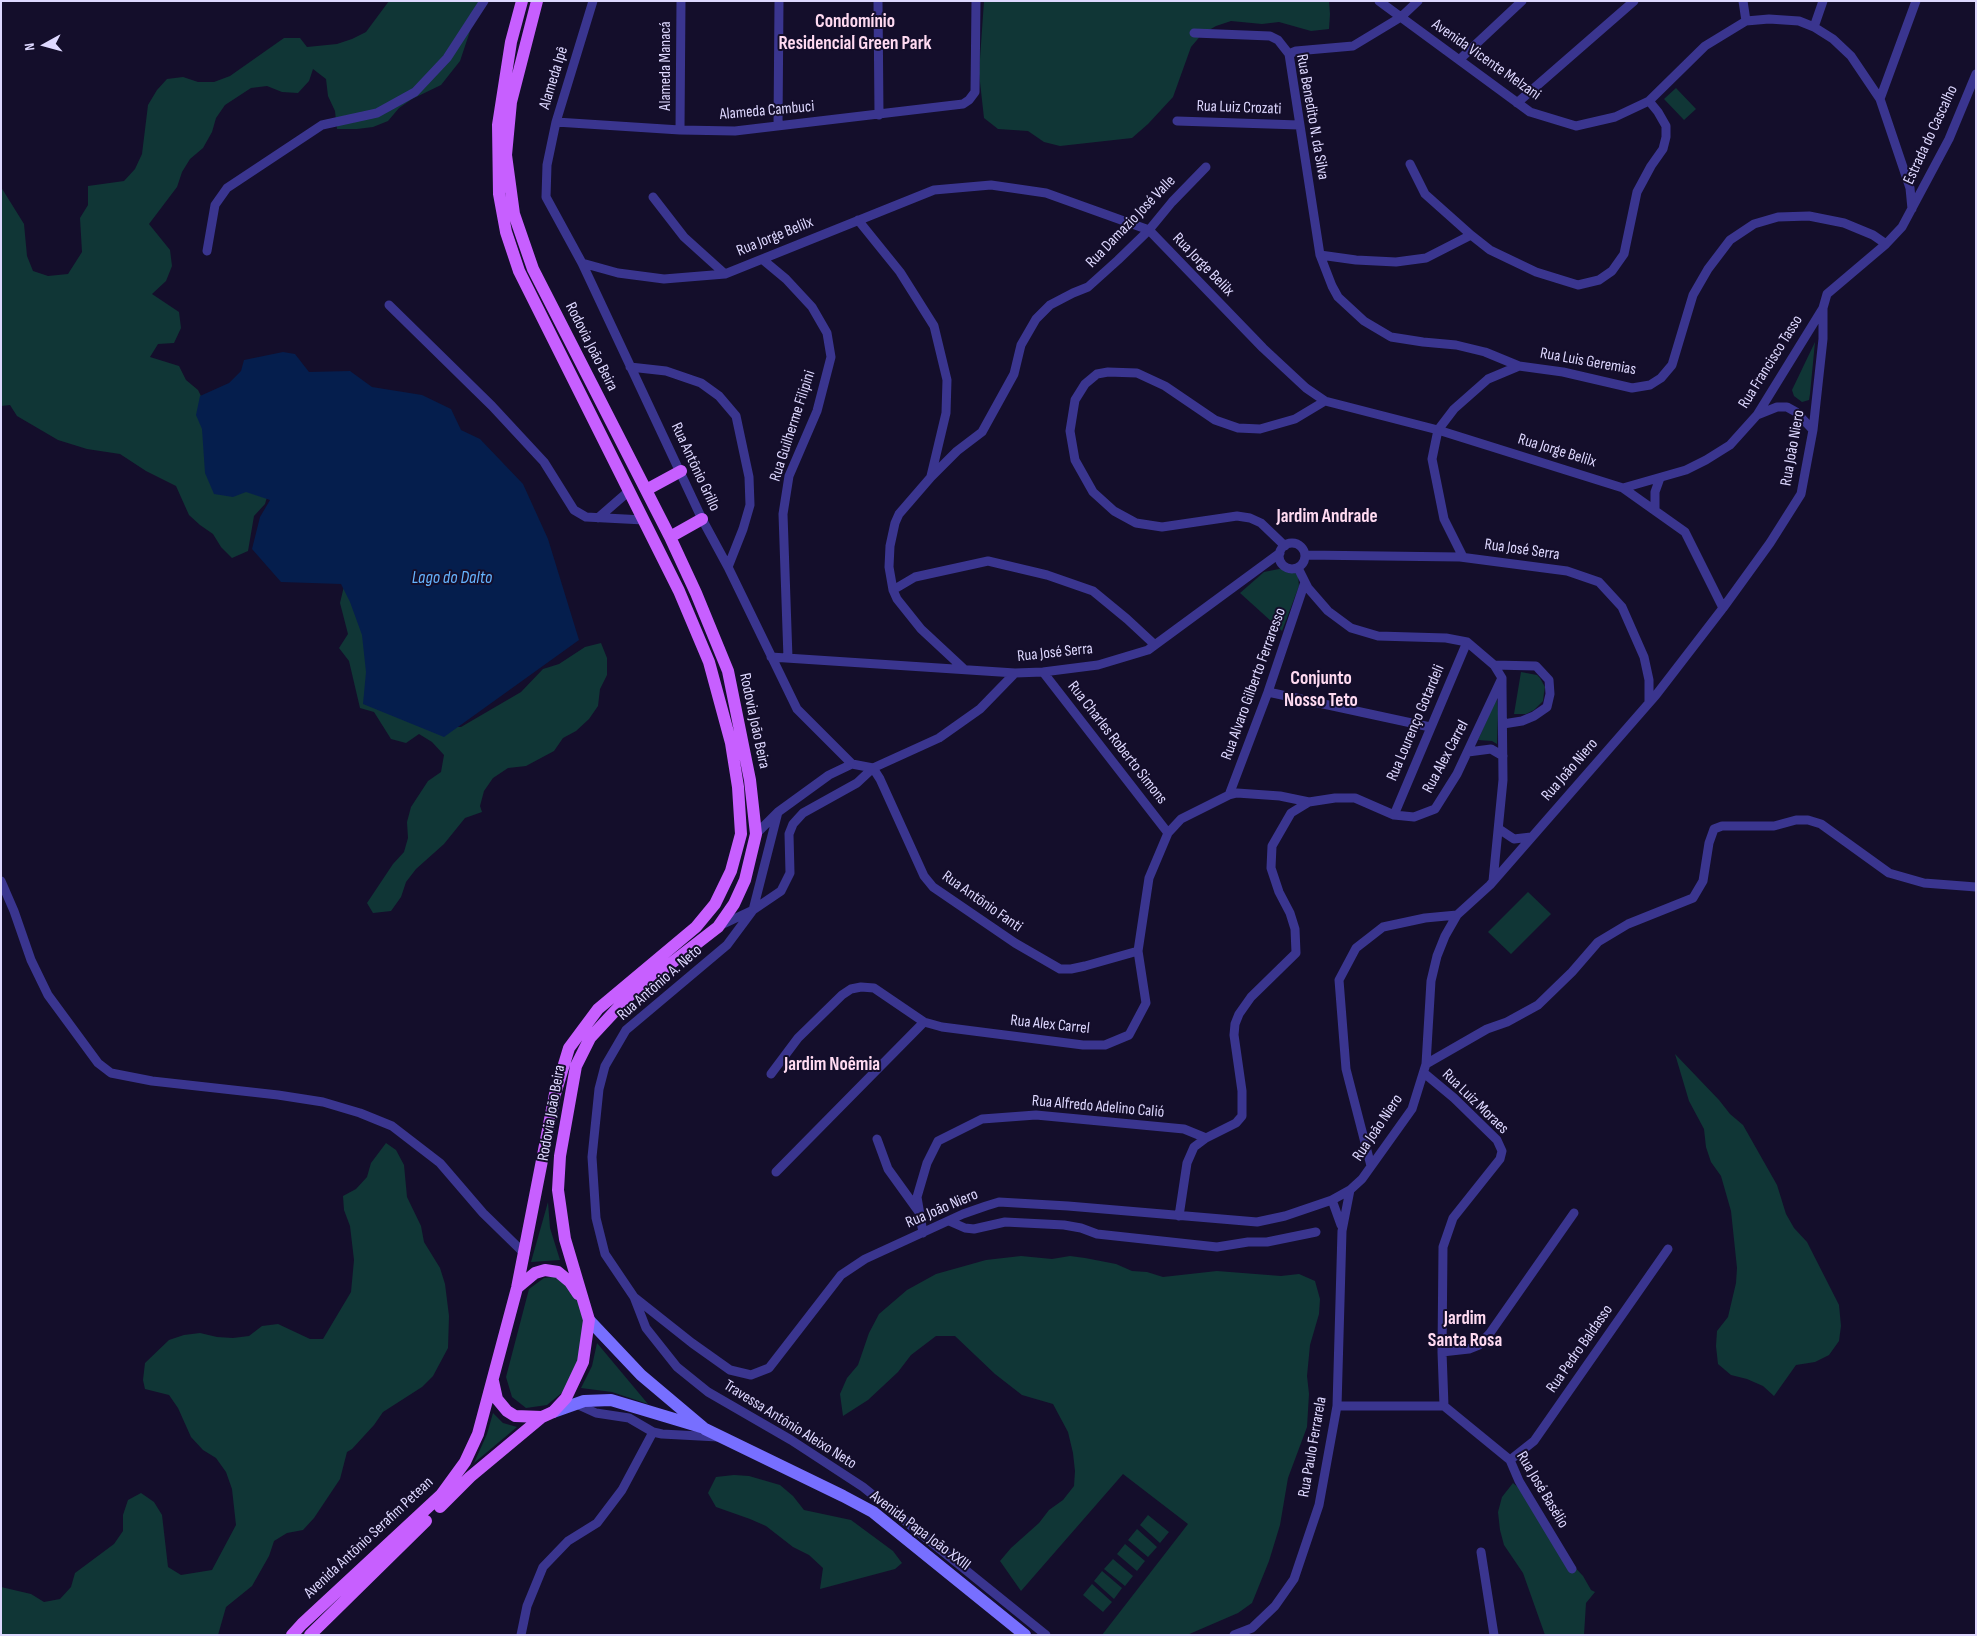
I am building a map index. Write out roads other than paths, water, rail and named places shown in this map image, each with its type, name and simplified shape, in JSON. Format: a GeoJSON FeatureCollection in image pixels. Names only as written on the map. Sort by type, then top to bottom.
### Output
{"type":"FeatureCollection","features":[{"type":"Feature","properties":{"kind":"main road","name":"Rodovia João Beira"},"geometry":{"type":"LineString","coordinates":[[492,1376],[525,1254],[555,1094],[569,1048],[598,1008],[696,927],[715,904],[731,871],[741,834],[738,786],[731,743],[709,662],[679,592],[519,271],[506,232],[500,194],[497,154],[498,125],[511,42],[522,1]]}},
{"type":"Feature","properties":{"kind":"main road","name":"Rodovia João Beira"},"geometry":{"type":"LineString","coordinates":[[470,1477],[548,1415],[566,1398],[583,1362],[589,1320],[566,1239],[558,1190],[560,1156],[576,1066],[590,1038],[629,996],[718,927],[734,904],[746,880],[756,834],[750,780],[728,671],[696,593],[670,537],[533,269],[514,214],[506,155],[511,102],[537,1]]}},
{"type":"Feature","properties":{"kind":"main road"},"geometry":{"type":"LineString","coordinates":[[646,490],[681,471]]}},
{"type":"Feature","properties":{"kind":"main road"},"geometry":{"type":"LineString","coordinates":[[670,537],[702,518]]}},
{"type":"Feature","properties":{"kind":"main road"},"geometry":{"type":"LineString","coordinates":[[517,1288],[535,1273],[545,1270],[558,1272],[570,1282],[583,1302]]}},
{"type":"Feature","properties":{"kind":"main road","name":"Avenida Papa João XXIII"},"geometry":{"type":"LineString","coordinates":[[589,1320],[641,1375],[705,1429]]}},
{"type":"Feature","properties":{"kind":"main road"},"geometry":{"type":"LineString","coordinates":[[492,1376],[497,1399],[507,1411],[515,1416],[548,1415]]}},
{"type":"Feature","properties":{"kind":"main road","name":"Avenida Antônio Serafim Petean"},"geometry":{"type":"LineString","coordinates":[[292,1635],[442,1494],[464,1462],[478,1434],[492,1376]]}},
{"type":"Feature","properties":{"kind":"main road","name":"Avenida Papa João XXIII"},"geometry":{"type":"LineString","coordinates":[[548,1415],[574,1403],[611,1400],[705,1429],[873,1512],[1025,1635]]}},
{"type":"Feature","properties":{"kind":"main road","name":"Avenida Antônio Serafim Petean"},"geometry":{"type":"LineString","coordinates":[[310,1635],[470,1477]]}},
{"type":"Feature","properties":{"kind":"street"},"geometry":{"type":"LineString","coordinates":[[207,251],[215,205],[227,188],[322,125],[377,112],[415,92],[447,58],[484,1]]}},
{"type":"Feature","properties":{"kind":"street","name":"Alameda Ipê"},"geometry":{"type":"LineString","coordinates":[[547,165],[556,122],[593,1]]}},
{"type":"Feature","properties":{"kind":"street","name":"Alameda Manacá"},"geometry":{"type":"LineString","coordinates":[[680,130],[681,1]]}},
{"type":"Feature","properties":{"kind":"street"},"geometry":{"type":"LineString","coordinates":[[778,126],[779,1]]}},
{"type":"Feature","properties":{"kind":"street"},"geometry":{"type":"LineString","coordinates":[[878,1],[879,115]]}},
{"type":"Feature","properties":{"kind":"street","name":"Alameda Cambuci"},"geometry":{"type":"LineString","coordinates":[[556,122],[680,130],[735,131],[963,104],[975,92],[976,1]]}},
{"type":"Feature","properties":{"kind":"street","name":"Avenida Vicente Melzani"},"geometry":{"type":"LineString","coordinates":[[1379,1],[1530,112],[1576,126],[1616,118],[1649,102],[1705,46],[1746,21],[1769,19],[1799,21],[1814,27],[1833,39],[1851,56],[1880,99],[1910,188],[1912,209]]}},
{"type":"Feature","properties":{"kind":"street"},"geometry":{"type":"LineString","coordinates":[[1290,54],[1296,50],[1353,46],[1401,17],[1418,1]]}},
{"type":"Feature","properties":{"kind":"street"},"geometry":{"type":"LineString","coordinates":[[1459,60],[1522,1]]}},
{"type":"Feature","properties":{"kind":"street"},"geometry":{"type":"LineString","coordinates":[[1517,103],[1634,1]]}},
{"type":"Feature","properties":{"kind":"street"},"geometry":{"type":"LineString","coordinates":[[1743,1],[1746,21]]}},
{"type":"Feature","properties":{"kind":"street"},"geometry":{"type":"LineString","coordinates":[[1814,27],[1823,1]]}},
{"type":"Feature","properties":{"kind":"street"},"geometry":{"type":"LineString","coordinates":[[1880,99],[1916,1]]}},
{"type":"Feature","properties":{"kind":"street","name":"Rua Benedito N. da Silva"},"geometry":{"type":"LineString","coordinates":[[1194,33],[1270,36],[1278,40],[1290,54],[1299,125],[1320,255]]}},
{"type":"Feature","properties":{"kind":"street","name":"Estrada do Cascalho"},"geometry":{"type":"LineString","coordinates":[[1912,209],[1949,139],[1976,74]]}},
{"type":"Feature","properties":{"kind":"street"},"geometry":{"type":"LineString","coordinates":[[1410,164],[1425,194],[1490,250],[1536,272],[1569,284],[1586,284],[1599,280],[1612,271],[1624,254],[1637,192],[1650,166],[1663,150],[1666,126],[1658,112],[1649,102]]}},
{"type":"Feature","properties":{"kind":"street","name":"Rua Luiz Crozati"},"geometry":{"type":"LineString","coordinates":[[1177,121],[1299,125]]}},
{"type":"Feature","properties":{"kind":"street","name":"Rua Antônio Grillo"},"geometry":{"type":"LineString","coordinates":[[547,165],[546,197],[582,263],[702,518],[797,709],[852,764]]}},
{"type":"Feature","properties":{"kind":"street","name":"Rua Damazio José Valle"},"geometry":{"type":"LineString","coordinates":[[893,590],[889,567],[890,546],[899,514],[931,476],[957,451],[982,432],[1014,374],[1021,345],[1036,319],[1050,305],[1088,287],[1149,230],[1172,202],[1206,167]]}},
{"type":"Feature","properties":{"kind":"street","name":"Rua Jorge Belilx"},"geometry":{"type":"LineString","coordinates":[[582,263],[618,273],[664,280],[725,274],[934,190],[990,185],[1046,193],[1149,230],[1263,348],[1306,388],[1325,401],[1438,430],[1623,488],[1685,532],[1723,608]]}},
{"type":"Feature","properties":{"kind":"street"},"geometry":{"type":"LineString","coordinates":[[653,197],[689,241],[725,274]]}},
{"type":"Feature","properties":{"kind":"street","name":"Rua Francisco Tasso"},"geometry":{"type":"LineString","coordinates":[[1623,488],[1686,470],[1730,445],[1757,415],[1823,308],[1827,294],[1886,244],[1902,227],[1912,209]]}},
{"type":"Feature","properties":{"kind":"street","name":"Rua Luis Geremias"},"geometry":{"type":"LineString","coordinates":[[1320,255],[1338,297],[1364,321],[1391,336],[1485,352],[1518,366],[1563,372],[1632,388],[1650,384],[1661,378],[1672,365],[1694,295],[1708,269],[1730,240],[1754,224],[1778,217],[1809,216],[1827,218],[1873,235],[1886,244]]}},
{"type":"Feature","properties":{"kind":"street"},"geometry":{"type":"LineString","coordinates":[[858,220],[900,272],[934,326],[947,380],[946,413],[931,476]]}},
{"type":"Feature","properties":{"kind":"street"},"geometry":{"type":"LineString","coordinates":[[1320,255],[1356,260],[1396,262],[1426,258],[1471,235]]}},
{"type":"Feature","properties":{"kind":"street","name":"Rua Guilherme Filipini"},"geometry":{"type":"LineString","coordinates":[[762,259],[786,279],[812,307],[827,333],[831,358],[817,411],[789,476],[783,514],[788,658]]}},
{"type":"Feature","properties":{"kind":"street"},"geometry":{"type":"LineString","coordinates":[[389,305],[492,406],[544,462],[574,510],[586,517],[644,520]]}},
{"type":"Feature","properties":{"kind":"street","name":"Rua João Niero"},"geometry":{"type":"LineString","coordinates":[[634,1297],[692,1343],[730,1370],[751,1375],[769,1368],[841,1275],[865,1259],[949,1221],[999,1202],[1257,1222],[1285,1216],[1332,1200],[1350,1190],[1362,1178],[1412,1109],[1425,1069],[1431,981],[1437,956],[1445,936],[1457,915],[1493,881],[1649,703],[1723,608],[1770,543],[1801,494],[1814,430],[1823,339],[1823,308]]}},
{"type":"Feature","properties":{"kind":"street"},"geometry":{"type":"LineString","coordinates":[[1463,557],[1444,519],[1432,459],[1438,430],[1454,409],[1488,379],[1518,366]]}},
{"type":"Feature","properties":{"kind":"street"},"geometry":{"type":"LineString","coordinates":[[630,367],[666,371],[701,383],[719,396],[736,416],[749,477],[750,505],[728,567]]}},
{"type":"Feature","properties":{"kind":"street"},"geometry":{"type":"LineString","coordinates":[[1282,550],[1289,544],[1297,544],[1304,550],[1304,562],[1298,568],[1286,567],[1281,561],[1282,550],[1261,523],[1250,518],[1237,516],[1162,527],[1136,524],[1114,511],[1093,492],[1075,460],[1070,431],[1075,400],[1085,384],[1098,374],[1108,372],[1136,373],[1165,386],[1215,420],[1238,428],[1260,429],[1295,419],[1325,401]]}},
{"type":"Feature","properties":{"kind":"street"},"geometry":{"type":"LineString","coordinates":[[1757,415],[1777,407],[1787,407],[1796,412],[1814,430]]}},
{"type":"Feature","properties":{"kind":"street"},"geometry":{"type":"LineString","coordinates":[[1655,510],[1655,492],[1660,478]]}},
{"type":"Feature","properties":{"kind":"street"},"geometry":{"type":"LineString","coordinates":[[598,518],[629,491]]}},
{"type":"Feature","properties":{"kind":"street","name":"Rua José Serra"},"geometry":{"type":"LineString","coordinates":[[771,657],[1015,673],[1044,672],[1098,664],[1148,650],[1282,550]]}},
{"type":"Feature","properties":{"kind":"street","name":"Rua José Serra"},"geometry":{"type":"LineString","coordinates":[[1305,554],[1463,557],[1567,571],[1599,582],[1622,607],[1644,657],[1649,680],[1649,703]]}},
{"type":"Feature","properties":{"kind":"street"},"geometry":{"type":"LineString","coordinates":[[964,669],[921,629],[897,599],[893,590],[914,576],[988,561],[1047,575],[1093,591],[1155,645]]}},
{"type":"Feature","properties":{"kind":"street"},"geometry":{"type":"LineString","coordinates":[[1298,568],[1305,582],[1328,611],[1351,628],[1378,636],[1446,638],[1467,642],[1494,664],[1502,678],[1503,780],[1493,881]]}},
{"type":"Feature","properties":{"kind":"street","name":"Rua Alvaro Gilberto Ferraresso"},"geometry":{"type":"LineString","coordinates":[[1229,795],[1268,692],[1305,582]]}},
{"type":"Feature","properties":{"kind":"street","name":"Rua Lourenço Gotardeli"},"geometry":{"type":"LineString","coordinates":[[1394,815],[1467,642]]}},
{"type":"Feature","properties":{"kind":"street"},"geometry":{"type":"LineString","coordinates":[[1494,664],[1536,666],[1549,680],[1550,694],[1547,707],[1534,716],[1522,721],[1503,724]]}},
{"type":"Feature","properties":{"kind":"street","name":"Rua Charles Roberto Simons"},"geometry":{"type":"LineString","coordinates":[[1044,672],[1168,833]]}},
{"type":"Feature","properties":{"kind":"street"},"geometry":{"type":"LineString","coordinates":[[718,927],[753,910],[781,891],[790,873],[790,834],[793,824],[803,813],[857,783],[873,768],[939,738],[980,709],[1015,673]]}},
{"type":"Feature","properties":{"kind":"street","name":"Rua Alex Carrel"},"geometry":{"type":"LineString","coordinates":[[924,1022],[942,1027],[1083,1045],[1105,1045],[1129,1035],[1146,1003],[1138,951],[1149,878],[1168,833],[1181,819],[1229,795],[1237,794],[1280,796],[1309,802],[1335,798],[1355,798],[1394,815],[1414,817],[1435,809],[1457,774],[1502,678]]}},
{"type":"Feature","properties":{"kind":"street"},"geometry":{"type":"LineString","coordinates":[[1268,692],[1430,726]]}},
{"type":"Feature","properties":{"kind":"street"},"geometry":{"type":"LineString","coordinates":[[1468,752],[1490,749],[1503,756]]}},
{"type":"Feature","properties":{"kind":"street"},"geometry":{"type":"LineString","coordinates":[[756,834],[778,812],[829,775],[852,764],[873,768]]}},
{"type":"Feature","properties":{"kind":"street","name":"Rua Antônio Fanti"},"geometry":{"type":"LineString","coordinates":[[873,768],[880,779],[924,876],[933,887],[1015,943],[1060,969],[1085,966],[1138,951]]}},
{"type":"Feature","properties":{"kind":"street"},"geometry":{"type":"LineString","coordinates":[[1179,1216],[1187,1163],[1194,1147],[1206,1138],[1236,1123],[1242,1116],[1242,1091],[1234,1035],[1235,1024],[1239,1014],[1251,997],[1296,953],[1295,929],[1290,913],[1279,892],[1272,868],[1272,846],[1291,813],[1309,802]]}},
{"type":"Feature","properties":{"kind":"street","name":"Rua Antônio A. Neto"},"geometry":{"type":"LineString","coordinates":[[634,1297],[605,1254],[596,1218],[592,1157],[598,1089],[605,1066],[626,1030],[727,945],[753,910],[778,812]]}},
{"type":"Feature","properties":{"kind":"street"},"geometry":{"type":"LineString","coordinates":[[1425,1069],[1487,1029],[1508,1022],[1538,1005],[1572,972],[1598,942],[1628,924],[1693,898],[1703,881],[1709,843],[1714,830],[1722,826],[1774,826],[1796,820],[1808,820],[1821,824],[1888,873],[1924,883],[1976,887]]}},
{"type":"Feature","properties":{"kind":"street"},"geometry":{"type":"LineString","coordinates":[[1499,829],[1514,839],[1531,837]]}},
{"type":"Feature","properties":{"kind":"street"},"geometry":{"type":"LineString","coordinates":[[1,881],[14,911],[31,960],[48,995],[93,1056],[111,1073],[168,1083],[323,1102],[360,1113],[392,1126],[440,1163],[483,1212],[525,1254]]}},
{"type":"Feature","properties":{"kind":"street"},"geometry":{"type":"LineString","coordinates":[[1371,1166],[1346,1069],[1339,980],[1356,948],[1383,927],[1425,918],[1457,915]]}},
{"type":"Feature","properties":{"kind":"street"},"geometry":{"type":"LineString","coordinates":[[771,1074],[798,1038],[842,995],[852,989],[861,987],[874,988],[924,1022],[776,1172]]}},
{"type":"Feature","properties":{"kind":"street","name":"Rua Luiz Moraes"},"geometry":{"type":"LineString","coordinates":[[1425,1069],[1497,1140],[1502,1151],[1500,1159],[1453,1218],[1442,1247],[1444,1406]]}},
{"type":"Feature","properties":{"kind":"street","name":"Rua Alfredo Adelino Calió"},"geometry":{"type":"LineString","coordinates":[[922,1233],[917,1197],[927,1163],[938,1141],[982,1119],[1036,1115],[1184,1130],[1206,1138]]}},
{"type":"Feature","properties":{"kind":"street"},"geometry":{"type":"LineString","coordinates":[[876,1139],[888,1169],[920,1214]]}},
{"type":"Feature","properties":{"kind":"street","name":"Rua Paulo Ferrarela"},"geometry":{"type":"LineString","coordinates":[[1234,1635],[1252,1628],[1275,1606],[1294,1579],[1319,1505],[1337,1406],[1342,1231],[1350,1190]]}},
{"type":"Feature","properties":{"kind":"street","name":"Rua Paulo Ferrarela"},"geometry":{"type":"LineString","coordinates":[[1332,1200],[1342,1231]]}},
{"type":"Feature","properties":{"kind":"street"},"geometry":{"type":"LineString","coordinates":[[1442,1352],[1469,1349],[1479,1345],[1490,1333],[1574,1213]]}},
{"type":"Feature","properties":{"kind":"street"},"geometry":{"type":"LineString","coordinates":[[949,1221],[965,1228],[974,1229],[1005,1222],[1048,1224],[1080,1228],[1096,1234],[1217,1247],[1248,1242],[1267,1242],[1316,1232]]}},
{"type":"Feature","properties":{"kind":"street","name":"Rua Pedro Baldasso"},"geometry":{"type":"LineString","coordinates":[[1510,1460],[1534,1441],[1668,1248]]}},
{"type":"Feature","properties":{"kind":"street","name":"Travessa Antônio Aleixo Neto"},"geometry":{"type":"LineString","coordinates":[[634,1297],[646,1328],[678,1367],[708,1392],[791,1440],[863,1487],[1046,1635]]}},
{"type":"Feature","properties":{"kind":"street"},"geometry":{"type":"LineString","coordinates":[[574,1403],[596,1412],[629,1418],[653,1432],[721,1437]]}},
{"type":"Feature","properties":{"kind":"street"},"geometry":{"type":"LineString","coordinates":[[1337,1406],[1444,1406]]}},
{"type":"Feature","properties":{"kind":"street","name":"Rua José Basélio"},"geometry":{"type":"LineString","coordinates":[[1444,1406],[1510,1460],[1519,1481],[1572,1570]]}},
{"type":"Feature","properties":{"kind":"street"},"geometry":{"type":"LineString","coordinates":[[521,1635],[527,1606],[543,1567],[568,1541],[597,1523],[622,1490],[653,1432]]}},
{"type":"Feature","properties":{"kind":"street"},"geometry":{"type":"LineString","coordinates":[[1481,1552],[1494,1635]]}},
{"type":"Feature","properties":{"kind":"water","name":"Lago do Dalto"},"geometry":{"type":"Polygon","coordinates":[[[283,352],[295,354],[309,372],[350,371],[372,387],[422,395],[451,409],[461,430],[480,439],[523,484],[548,539],[579,640],[444,737],[363,704],[366,672],[362,635],[341,584],[281,582],[252,549],[260,517],[270,500],[246,492],[233,497],[214,494],[205,473],[202,429],[196,415],[200,396],[229,383],[241,371],[244,360],[283,352]]]}},
{"type":"Feature","properties":{"kind":"district","name":"Condomínio Residencial Green Park"},"geometry":{"type":"Point","coordinates":[855,33]}},
{"type":"Feature","properties":{"kind":"district","name":"Jardim Andrade"},"geometry":{"type":"Point","coordinates":[1327,517]}},
{"type":"Feature","properties":{"kind":"district","name":"Conjunto Nosso Teto"},"geometry":{"type":"Point","coordinates":[1321,690]}},
{"type":"Feature","properties":{"kind":"district","name":"Jardim Noêmia"},"geometry":{"type":"Point","coordinates":[832,1065]}},
{"type":"Feature","properties":{"kind":"district","name":"Jardim Santa Rosa"},"geometry":{"type":"Point","coordinates":[1465,1330]}}]}
